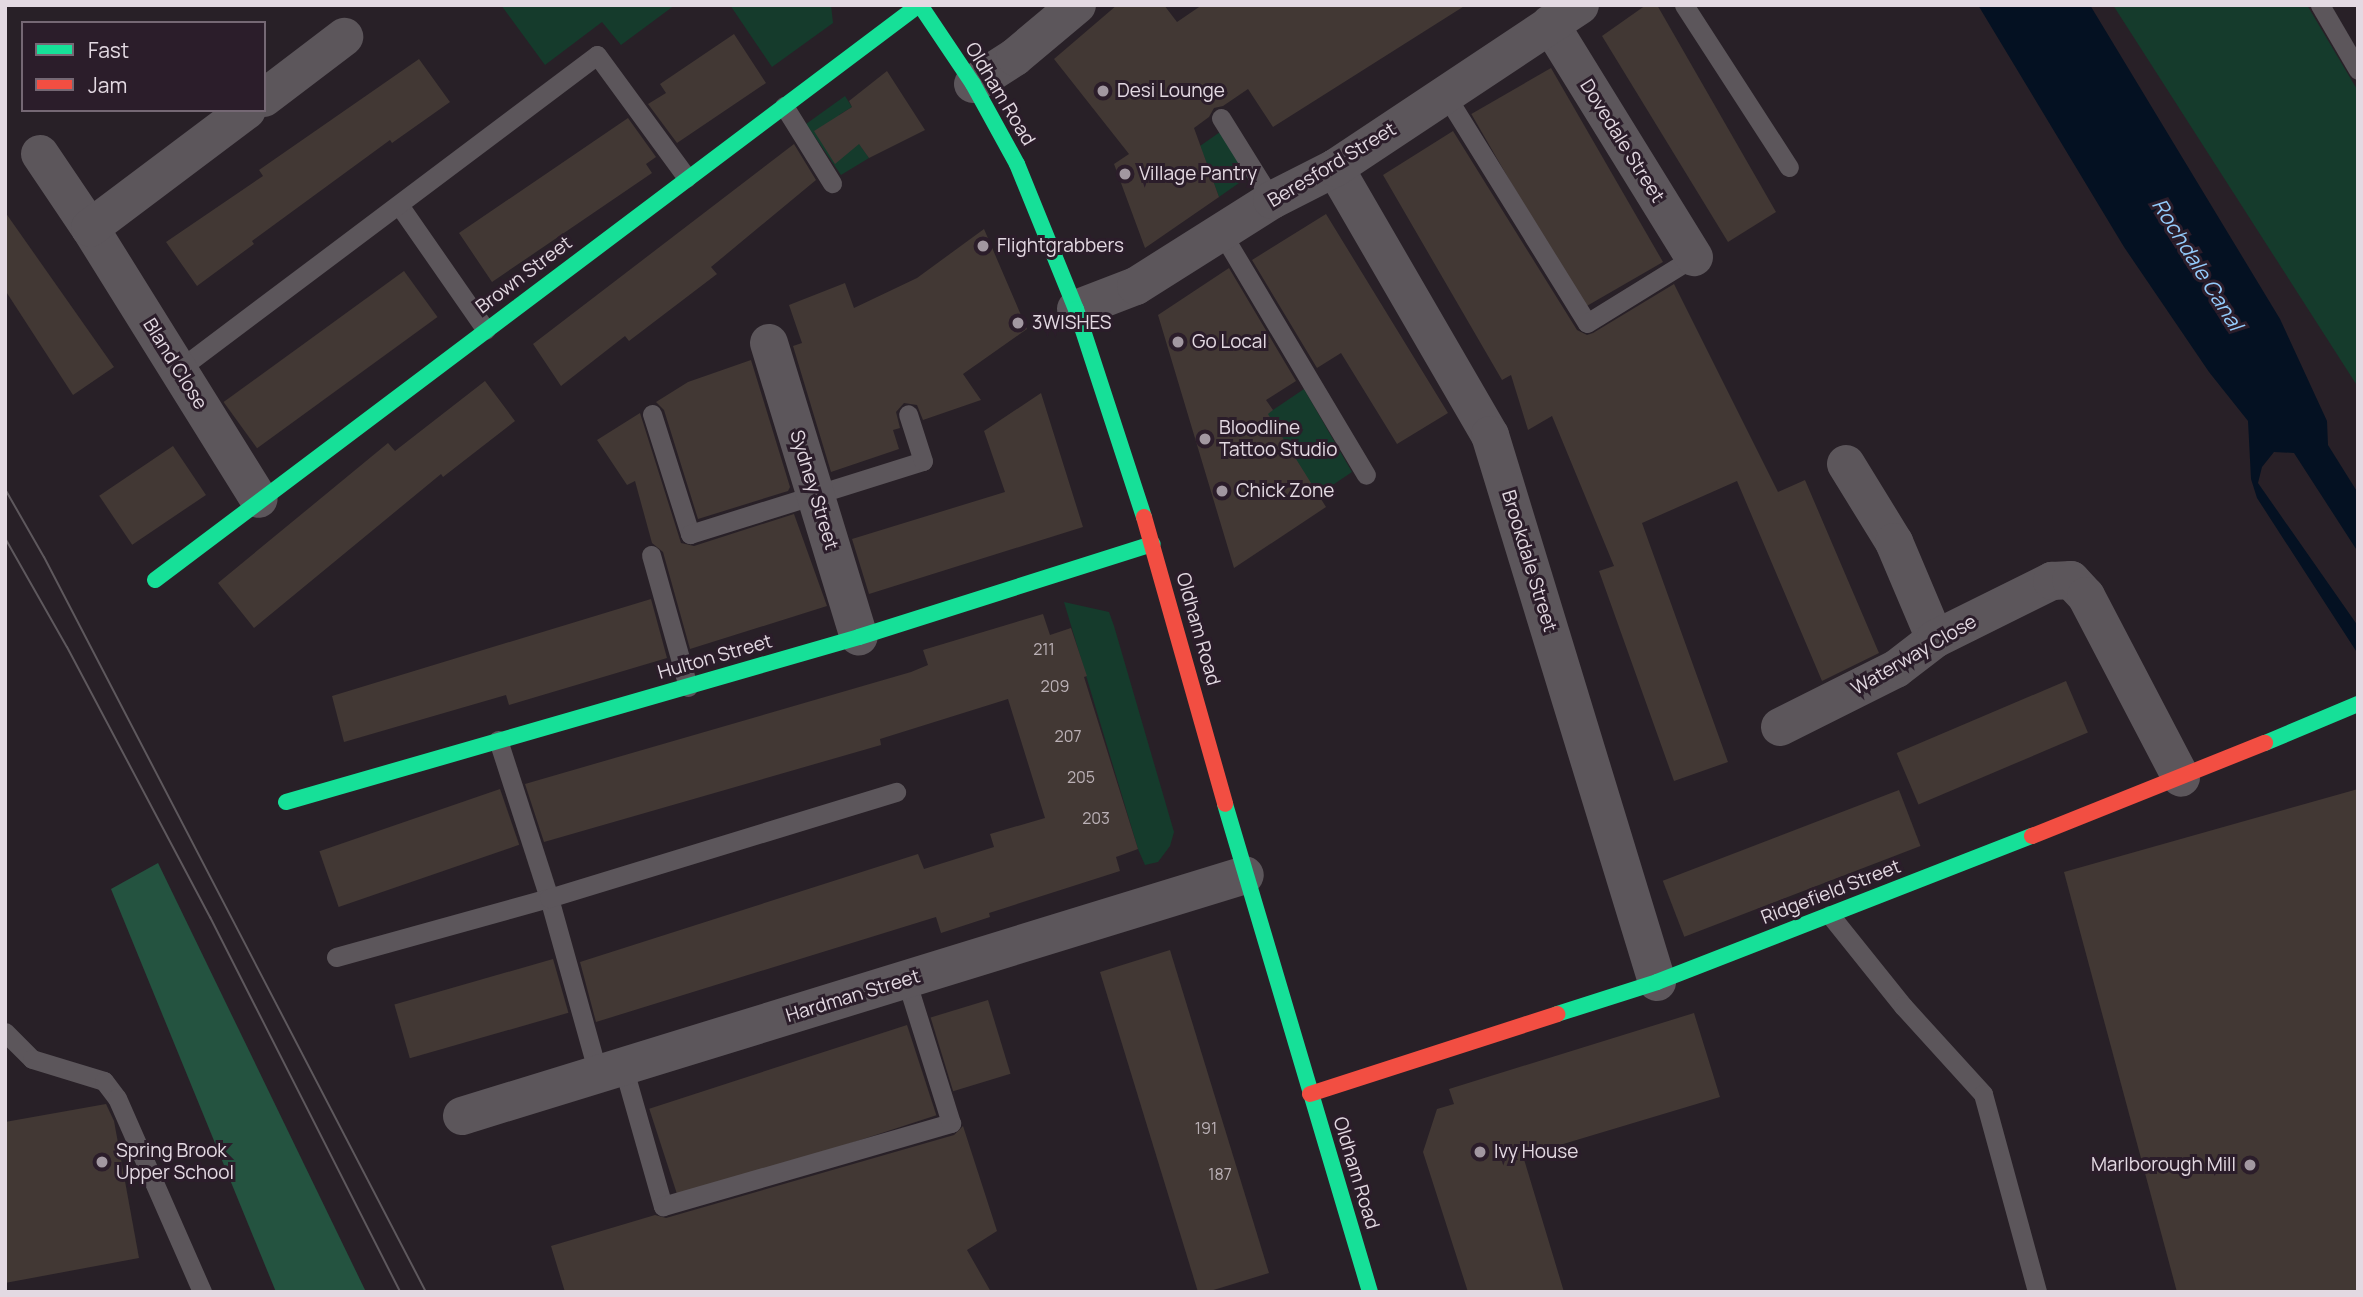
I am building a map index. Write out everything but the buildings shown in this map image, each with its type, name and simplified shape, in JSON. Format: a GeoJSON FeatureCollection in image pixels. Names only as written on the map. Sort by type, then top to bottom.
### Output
{"type":"FeatureCollection","features":[{"type":"Feature","properties":{"kind":"main road","name":"Oldham Road"},"geometry":{"type":"LineString","coordinates":[[919,5],[973,84],[1017,164],[1076,309],[1153,544],[1245,875],[1370,1292]]}},
{"type":"Feature","properties":{"kind":"main road","name":"Brown Street"},"geometry":{"type":"LineString","coordinates":[[155,580],[259,499],[919,5]]}},
{"type":"Feature","properties":{"kind":"main road","name":"Hulton Street"},"geometry":{"type":"LineString","coordinates":[[286,802],[859,637],[1153,544]]}},
{"type":"Feature","properties":{"kind":"main road","name":"Ridgefield Street"},"geometry":{"type":"LineString","coordinates":[[1310,1094],[1657,982],[2181,779],[2358,704]]}},
{"type":"Feature","properties":{"kind":"street"},"geometry":{"type":"LineString","coordinates":[[973,84],[1015,57],[1077,5]]}},
{"type":"Feature","properties":{"kind":"street","name":"Beresford Street"},"geometry":{"type":"LineString","coordinates":[[1076,309],[1136,286],[1223,234],[1272,200],[1335,168],[1565,15]]}},
{"type":"Feature","properties":{"kind":"street","name":"Dovedale Street"},"geometry":{"type":"LineString","coordinates":[[1565,15],[1694,257]]}},
{"type":"Feature","properties":{"kind":"street"},"geometry":{"type":"LineString","coordinates":[[266,96],[344,37]]}},
{"type":"Feature","properties":{"kind":"street"},"geometry":{"type":"LineString","coordinates":[[90,228],[244,112]]}},
{"type":"Feature","properties":{"kind":"street","name":"Bland Close"},"geometry":{"type":"LineString","coordinates":[[40,155],[90,228],[259,499]]}},
{"type":"Feature","properties":{"kind":"street","name":"Brookdale Street"},"geometry":{"type":"LineString","coordinates":[[1335,168],[1490,435],[1657,982]]}},
{"type":"Feature","properties":{"kind":"street","name":"Sydney Street"},"geometry":{"type":"LineString","coordinates":[[769,343],[859,637]]}},
{"type":"Feature","properties":{"kind":"street"},"geometry":{"type":"LineString","coordinates":[[1846,464],[1894,542],[1935,639]]}},
{"type":"Feature","properties":{"kind":"street","name":"Waterway Close"},"geometry":{"type":"LineString","coordinates":[[1780,727],[1896,669],[1935,639],[2052,581],[2071,580],[2086,596],[2181,779]]}},
{"type":"Feature","properties":{"kind":"street","name":"Hardman Street"},"geometry":{"type":"LineString","coordinates":[[462,1116],[1245,875]]}},
{"type":"Feature","properties":{"kind":"lane"},"geometry":{"type":"LineString","coordinates":[[1684,5],[1789,167]]}},
{"type":"Feature","properties":{"kind":"lane"},"geometry":{"type":"LineString","coordinates":[[2320,5],[2358,70]]}},
{"type":"Feature","properties":{"kind":"lane"},"geometry":{"type":"LineString","coordinates":[[178,370],[597,55],[687,178]]}},
{"type":"Feature","properties":{"kind":"lane"},"geometry":{"type":"LineString","coordinates":[[1445,94],[1587,323],[1694,257]]}},
{"type":"Feature","properties":{"kind":"lane"},"geometry":{"type":"LineString","coordinates":[[784,106],[832,183]]}},
{"type":"Feature","properties":{"kind":"lane"},"geometry":{"type":"LineString","coordinates":[[1221,118],[1272,200]]}},
{"type":"Feature","properties":{"kind":"lane"},"geometry":{"type":"LineString","coordinates":[[399,205],[486,330]]}},
{"type":"Feature","properties":{"kind":"lane"},"geometry":{"type":"LineString","coordinates":[[1223,234],[1366,475]]}},
{"type":"Feature","properties":{"kind":"lane"},"geometry":{"type":"LineString","coordinates":[[652,414],[690,534],[923,461],[908,414]]}},
{"type":"Feature","properties":{"kind":"lane"},"geometry":{"type":"LineString","coordinates":[[651,555],[688,687]]}},
{"type":"Feature","properties":{"kind":"lane"},"geometry":{"type":"LineString","coordinates":[[498,740],[549,898],[663,1206],[951,1124],[906,979]]}},
{"type":"Feature","properties":{"kind":"lane"},"geometry":{"type":"LineString","coordinates":[[336,957],[549,898],[896,792]]}},
{"type":"Feature","properties":{"kind":"lane"},"geometry":{"type":"LineString","coordinates":[[1830,915],[1903,1006],[1983,1094],[2038,1292]]}},
{"type":"Feature","properties":{"kind":"lane"},"geometry":{"type":"LineString","coordinates":[[5,1032],[32,1059],[104,1081],[117,1098],[202,1292]]}},
{"type":"Feature","properties":{"kind":"green space"},"geometry":{"type":"Polygon","coordinates":[[[501,5],[675,5],[621,45],[602,22],[545,65],[501,5]]]}},
{"type":"Feature","properties":{"kind":"green space"},"geometry":{"type":"Polygon","coordinates":[[[730,5],[831,5],[833,23],[772,67],[730,5]]]}},
{"type":"Feature","properties":{"kind":"green space"},"geometry":{"type":"Polygon","coordinates":[[[2113,5],[2307,5],[2358,91],[2358,387],[2113,5]]]}},
{"type":"Feature","properties":{"kind":"green space"},"geometry":{"type":"Polygon","coordinates":[[[845,96],[852,107],[839,115],[869,158],[841,175],[806,124],[845,96]]]}},
{"type":"Feature","properties":{"kind":"green space"},"geometry":{"type":"Polygon","coordinates":[[[1220,132],[1249,176],[1219,197],[1200,146],[1220,132]]]}},
{"type":"Feature","properties":{"kind":"green space"},"geometry":{"type":"Polygon","coordinates":[[[1304,389],[1352,472],[1294,511],[1267,414],[1304,389]]]}},
{"type":"Feature","properties":{"kind":"green space"},"geometry":{"type":"Polygon","coordinates":[[[1064,602],[1109,612],[1174,832],[1170,846],[1158,862],[1145,865],[1138,849],[1064,602]]]}},
{"type":"Feature","properties":{"kind":"green space"},"geometry":{"type":"Polygon","coordinates":[[[158,863],[366,1292],[276,1292],[111,889],[158,863]]]}},
{"type":"Feature","properties":{"kind":"water","name":"Rochdale Canal"},"geometry":{"type":"Polygon","coordinates":[[[1978,5],[2090,5],[2280,319],[2327,421],[2328,445],[2358,493],[2358,552],[2294,453],[2274,452],[2262,467],[2258,483],[2358,626],[2358,654],[2257,498],[2251,479],[2248,421],[2209,372],[2124,247],[1978,5]]]}},
{"type":"Feature","properties":{"kind":"tram line"},"geometry":{"type":"LineString","coordinates":[[5,489],[44,557],[426,1292]]}},
{"type":"Feature","properties":{"kind":"tram line"},"geometry":{"type":"LineString","coordinates":[[5,538],[67,647],[210,917],[400,1292]]}},
{"type":"Feature","properties":{"kind":"traffic: fast"},"geometry":{"type":"LineString","coordinates":[[155,580],[919,5]]}},
{"type":"Feature","properties":{"kind":"traffic: fast"},"geometry":{"type":"LineString","coordinates":[[920,5],[973,84],[1017,164],[1076,309],[1144,517]]}},
{"type":"Feature","properties":{"kind":"traffic: fast"},"geometry":{"type":"LineString","coordinates":[[286,802],[859,637],[1153,544]]}},
{"type":"Feature","properties":{"kind":"traffic: fast"},"geometry":{"type":"LineString","coordinates":[[2265,743],[2358,704]]}},
{"type":"Feature","properties":{"kind":"traffic: fast"},"geometry":{"type":"LineString","coordinates":[[1225,804],[1370,1292]]}},
{"type":"Feature","properties":{"kind":"traffic: fast"},"geometry":{"type":"LineString","coordinates":[[1557,1014],[1657,982],[2032,836]]}},
{"type":"Feature","properties":{"kind":"traffic: jam"},"geometry":{"type":"LineString","coordinates":[[1144,517],[1225,804]]}},
{"type":"Feature","properties":{"kind":"traffic: jam"},"geometry":{"type":"LineString","coordinates":[[2032,836],[2265,743]]}},
{"type":"Feature","properties":{"kind":"traffic: jam"},"geometry":{"type":"LineString","coordinates":[[1310,1094],[1557,1014]]}},
{"type":"Feature","properties":{"kind":"place","name":"Desi Lounge"},"geometry":{"type":"Point","coordinates":[1103,91]}},
{"type":"Feature","properties":{"kind":"place","name":"Village Pantry"},"geometry":{"type":"Point","coordinates":[1125,174]}},
{"type":"Feature","properties":{"kind":"place","name":"Flightgrabbers"},"geometry":{"type":"Point","coordinates":[983,246]}},
{"type":"Feature","properties":{"kind":"place","name":"3WISHES"},"geometry":{"type":"Point","coordinates":[1018,323]}},
{"type":"Feature","properties":{"kind":"place","name":"Go Local"},"geometry":{"type":"Point","coordinates":[1178,342]}},
{"type":"Feature","properties":{"kind":"place","name":"Bloodline Tattoo Studio"},"geometry":{"type":"Point","coordinates":[1205,439]}},
{"type":"Feature","properties":{"kind":"place","name":"Chick Zone"},"geometry":{"type":"Point","coordinates":[1222,491]}},
{"type":"Feature","properties":{"kind":"place","name":"Ivy House"},"geometry":{"type":"Point","coordinates":[1480,1152]}},
{"type":"Feature","properties":{"kind":"place","name":"Spring Brook Upper School"},"geometry":{"type":"Point","coordinates":[102,1162]}},
{"type":"Feature","properties":{"kind":"place","name":"Marlborough Mill"},"geometry":{"type":"Point","coordinates":[2250,1165]}}]}
